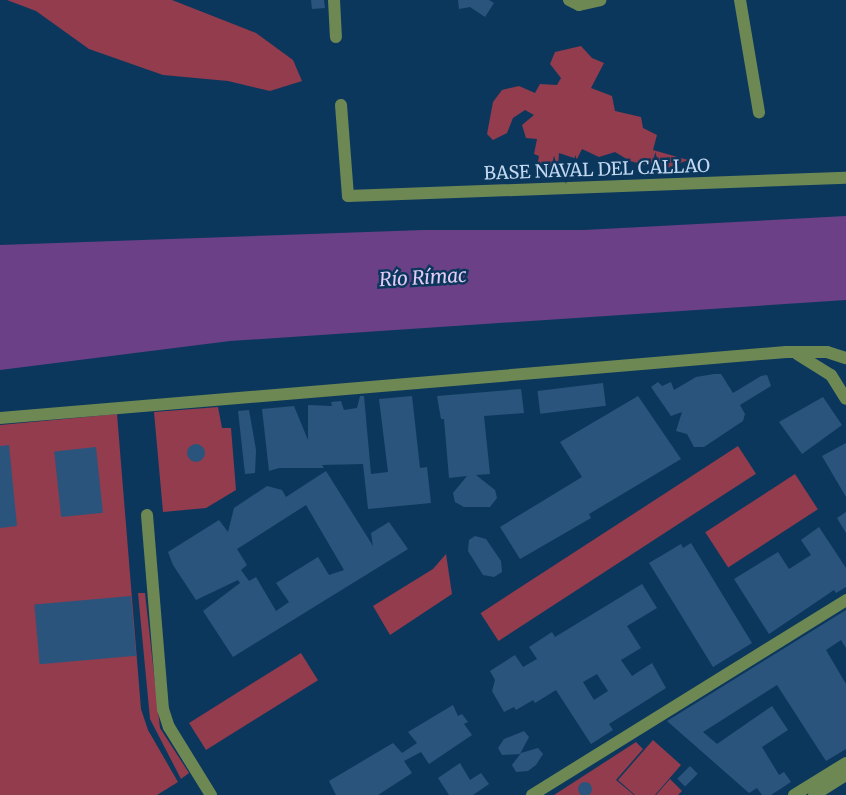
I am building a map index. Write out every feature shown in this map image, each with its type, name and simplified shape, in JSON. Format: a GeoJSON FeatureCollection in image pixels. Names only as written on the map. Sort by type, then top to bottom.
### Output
{"type":"FeatureCollection","features":[{"type":"Feature","properties":{"kind":"street"},"geometry":{"type":"LineString","coordinates":[[334,0],[336,36]]}},
{"type":"Feature","properties":{"kind":"street"},"geometry":{"type":"LineString","coordinates":[[569,0],[579,5],[600,0]]}},
{"type":"Feature","properties":{"kind":"street"},"geometry":{"type":"LineString","coordinates":[[740,0],[759,112]]}},
{"type":"Feature","properties":{"kind":"street","name":"BASE NAVAL DEL CALLAO"},"geometry":{"type":"LineString","coordinates":[[341,105],[348,196],[846,178]]}},
{"type":"Feature","properties":{"kind":"street"},"geometry":{"type":"LineString","coordinates":[[792,352],[831,374],[844,388]]}},
{"type":"Feature","properties":{"kind":"street"},"geometry":{"type":"LineString","coordinates":[[0,418],[792,352],[827,352],[846,358]]}},
{"type":"Feature","properties":{"kind":"street"},"geometry":{"type":"LineString","coordinates":[[147,515],[163,709],[169,727],[211,795]]}},
{"type":"Feature","properties":{"kind":"street"},"geometry":{"type":"LineString","coordinates":[[532,795],[846,600]]}},
{"type":"Feature","properties":{"kind":"street"},"geometry":{"type":"LineString","coordinates":[[794,795],[846,763]]}},
{"type":"Feature","properties":{"kind":"street"},"geometry":{"type":"LineString","coordinates":[[814,795],[846,775]]}},
{"type":"Feature","properties":{"kind":"shaded area"},"geometry":{"type":"Polygon","coordinates":[[[7,0],[172,0],[256,33],[293,60],[302,81],[270,91],[228,81],[163,75],[89,49],[36,11],[7,0]]]}},
{"type":"Feature","properties":{"kind":"shaded area"},"geometry":{"type":"Polygon","coordinates":[[[581,46],[592,58],[604,63],[591,88],[612,96],[615,111],[641,117],[643,128],[657,135],[653,150],[688,160],[663,170],[630,161],[615,152],[599,157],[582,149],[577,159],[559,153],[558,166],[536,171],[539,156],[534,154],[537,139],[526,138],[522,125],[534,115],[525,110],[513,118],[507,133],[493,140],[487,134],[493,102],[502,90],[519,86],[535,93],[540,84],[557,85],[561,78],[550,64],[555,52],[581,46]]]}},
{"type":"Feature","properties":{"kind":"shaded area"},"geometry":{"type":"Polygon","coordinates":[[[218,407],[222,428],[231,428],[236,490],[206,508],[163,512],[154,412],[218,407]]]}},
{"type":"Feature","properties":{"kind":"shaded area"},"geometry":{"type":"Polygon","coordinates":[[[117,414],[141,709],[148,730],[178,782],[157,795],[0,795],[0,425],[117,414]]]}},
{"type":"Feature","properties":{"kind":"shaded area"},"geometry":{"type":"Polygon","coordinates":[[[738,446],[756,474],[499,641],[481,613],[738,446]]]}},
{"type":"Feature","properties":{"kind":"shaded area"},"geometry":{"type":"Polygon","coordinates":[[[795,474],[818,509],[728,568],[705,532],[795,474]]]}},
{"type":"Feature","properties":{"kind":"shaded area"},"geometry":{"type":"Polygon","coordinates":[[[446,554],[452,594],[390,635],[373,606],[433,569],[446,554]]]}},
{"type":"Feature","properties":{"kind":"shaded area"},"geometry":{"type":"Polygon","coordinates":[[[138,593],[145,593],[160,728],[189,773],[181,779],[150,719],[138,593]]]}},
{"type":"Feature","properties":{"kind":"shaded area"},"geometry":{"type":"Polygon","coordinates":[[[301,653],[318,680],[206,750],[189,723],[301,653]]]}},
{"type":"Feature","properties":{"kind":"shaded area"},"geometry":{"type":"Polygon","coordinates":[[[653,740],[681,765],[655,795],[635,795],[618,780],[653,740]]]}},
{"type":"Feature","properties":{"kind":"shaded area"},"geometry":{"type":"Polygon","coordinates":[[[636,742],[643,749],[616,780],[634,795],[554,795],[636,742]]]}},
{"type":"Feature","properties":{"kind":"shaded area"},"geometry":{"type":"Polygon","coordinates":[[[670,779],[682,791],[678,795],[656,795],[670,779]]]}},
{"type":"Feature","properties":{"kind":"water","name":"Río Rímac"},"geometry":{"type":"Polygon","coordinates":[[[846,216],[846,300],[230,341],[0,370],[0,245],[424,230],[584,230],[846,216]]]}},
{"type":"Feature","properties":{"kind":"building"},"geometry":{"type":"Polygon","coordinates":[[[311,0],[324,0],[325,8],[312,9],[311,0]]]}},
{"type":"Feature","properties":{"kind":"building"},"geometry":{"type":"Polygon","coordinates":[[[458,0],[489,0],[494,3],[485,17],[470,7],[459,9],[458,0]]]}},
{"type":"Feature","properties":{"kind":"building"},"geometry":{"type":"Polygon","coordinates":[[[721,374],[733,393],[761,376],[767,375],[771,386],[740,405],[745,414],[743,421],[704,447],[694,447],[687,434],[676,431],[682,412],[671,416],[651,387],[658,382],[662,386],[671,382],[674,390],[696,377],[721,374]]]}},
{"type":"Feature","properties":{"kind":"building"},"geometry":{"type":"Polygon","coordinates":[[[603,383],[606,406],[540,414],[537,391],[603,383]]]}},
{"type":"Feature","properties":{"kind":"building"},"geometry":{"type":"Polygon","coordinates":[[[521,389],[524,413],[484,416],[490,474],[476,475],[495,490],[497,498],[490,507],[464,507],[455,502],[453,493],[467,476],[449,478],[444,419],[441,419],[437,396],[521,389]]]}},
{"type":"Feature","properties":{"kind":"building"},"geometry":{"type":"Polygon","coordinates":[[[360,396],[364,396],[371,474],[388,472],[379,399],[412,396],[420,468],[427,467],[431,503],[368,509],[363,464],[322,465],[324,468],[279,468],[269,471],[262,409],[294,406],[308,440],[308,405],[332,406],[331,402],[341,401],[344,410],[357,408],[360,396]]]}},
{"type":"Feature","properties":{"kind":"building"},"geometry":{"type":"Polygon","coordinates":[[[638,396],[681,459],[589,514],[591,518],[520,559],[500,527],[582,477],[560,442],[638,396]]]}},
{"type":"Feature","properties":{"kind":"building"},"geometry":{"type":"Polygon","coordinates":[[[823,397],[842,425],[802,454],[779,422],[823,397]]]}},
{"type":"Feature","properties":{"kind":"building"},"geometry":{"type":"Polygon","coordinates":[[[249,410],[256,450],[255,473],[245,474],[238,411],[249,410]]]}},
{"type":"Feature","properties":{"kind":"building"},"geometry":{"type":"Polygon","coordinates":[[[846,443],[846,497],[822,456],[846,443]]]}},
{"type":"Feature","properties":{"kind":"building"},"geometry":{"type":"Polygon","coordinates":[[[196,444],[204,449],[205,453],[200,461],[196,462],[188,457],[187,453],[192,445],[196,444]]]}},
{"type":"Feature","properties":{"kind":"building"},"geometry":{"type":"Polygon","coordinates":[[[9,445],[17,526],[0,528],[0,446],[9,445]]]}},
{"type":"Feature","properties":{"kind":"building"},"geometry":{"type":"Polygon","coordinates":[[[96,447],[103,513],[61,517],[54,451],[96,447]]]}},
{"type":"Feature","properties":{"kind":"building"},"geometry":{"type":"Polygon","coordinates":[[[326,471],[373,546],[371,533],[389,522],[408,549],[233,657],[203,611],[240,583],[238,580],[196,600],[173,565],[168,552],[219,520],[228,532],[234,508],[267,486],[282,490],[286,497],[326,471]],[[306,505],[237,549],[247,565],[241,570],[249,581],[256,577],[276,611],[289,602],[276,583],[318,557],[329,575],[344,570],[306,505]]]}},
{"type":"Feature","properties":{"kind":"building"},"geometry":{"type":"Polygon","coordinates":[[[846,512],[846,533],[837,518],[846,512]]]}},
{"type":"Feature","properties":{"kind":"building"},"geometry":{"type":"Polygon","coordinates":[[[819,527],[846,568],[846,587],[836,593],[834,590],[769,634],[734,579],[778,552],[789,569],[811,555],[801,540],[819,527]]]}},
{"type":"Feature","properties":{"kind":"building"},"geometry":{"type":"Polygon","coordinates":[[[475,536],[486,539],[501,561],[502,572],[494,577],[483,575],[468,551],[469,540],[475,536]]]}},
{"type":"Feature","properties":{"kind":"building"},"geometry":{"type":"Polygon","coordinates":[[[691,543],[752,643],[713,667],[649,563],[681,544],[683,548],[691,543]]]}},
{"type":"Feature","properties":{"kind":"building"},"geometry":{"type":"Polygon","coordinates":[[[642,584],[657,608],[627,626],[641,648],[621,660],[632,676],[652,663],[666,688],[609,724],[613,730],[591,744],[556,690],[535,703],[533,700],[516,710],[514,707],[504,712],[492,691],[495,680],[490,671],[515,655],[523,667],[537,659],[529,647],[552,632],[555,637],[642,584]],[[597,674],[583,682],[594,700],[608,691],[597,674]]]}},
{"type":"Feature","properties":{"kind":"building"},"geometry":{"type":"Polygon","coordinates":[[[131,596],[136,656],[40,664],[34,604],[131,596]]]}},
{"type":"Feature","properties":{"kind":"building"},"geometry":{"type":"Polygon","coordinates":[[[846,610],[846,648],[841,640],[826,650],[846,684],[846,749],[826,761],[777,685],[703,732],[717,744],[772,706],[788,730],[762,747],[779,775],[784,772],[791,782],[771,795],[762,795],[757,788],[749,793],[667,721],[846,610]]]}},
{"type":"Feature","properties":{"kind":"building"},"geometry":{"type":"Polygon","coordinates":[[[453,705],[458,716],[462,714],[468,722],[464,724],[472,735],[429,764],[421,752],[404,761],[412,773],[378,795],[336,795],[329,781],[393,743],[402,753],[417,743],[408,732],[453,705]]]}},
{"type":"Feature","properties":{"kind":"building"},"geometry":{"type":"Polygon","coordinates":[[[524,731],[529,737],[520,754],[502,755],[498,748],[504,739],[524,731]]]}},
{"type":"Feature","properties":{"kind":"building"},"geometry":{"type":"Polygon","coordinates":[[[538,748],[543,754],[536,765],[528,771],[516,772],[512,765],[521,753],[538,748]]]}},
{"type":"Feature","properties":{"kind":"building"},"geometry":{"type":"Polygon","coordinates":[[[460,763],[470,780],[481,773],[489,784],[473,795],[449,795],[438,778],[460,763]]]}},
{"type":"Feature","properties":{"kind":"building"},"geometry":{"type":"Polygon","coordinates":[[[690,766],[698,774],[685,787],[677,779],[690,766]]]}},
{"type":"Feature","properties":{"kind":"building"},"geometry":{"type":"Polygon","coordinates":[[[582,782],[588,782],[592,789],[588,796],[582,796],[578,792],[578,786],[582,782]]]}}]}
